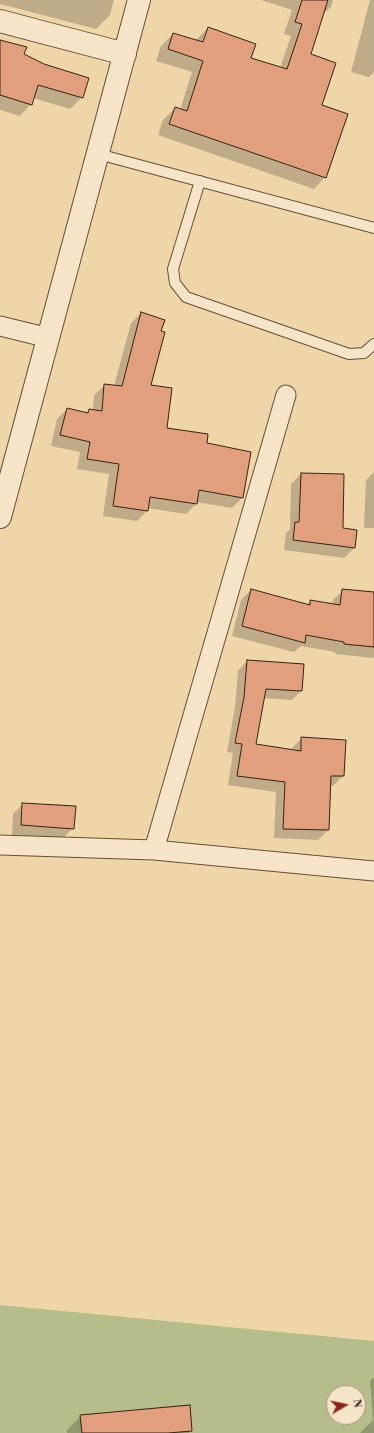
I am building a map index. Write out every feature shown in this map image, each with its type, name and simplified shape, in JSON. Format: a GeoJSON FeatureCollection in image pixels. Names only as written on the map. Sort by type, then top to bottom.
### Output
{"type":"FeatureCollection","features":[{"type":"Feature","properties":{"kind":"street"},"geometry":{"type":"LineString","coordinates":[[0,517],[139,0]]}},
{"type":"Feature","properties":{"kind":"street"},"geometry":{"type":"LineString","coordinates":[[0,21],[125,54]]}},
{"type":"Feature","properties":{"kind":"street"},"geometry":{"type":"LineString","coordinates":[[0,326],[49,338]]}},
{"type":"Feature","properties":{"kind":"street"},"geometry":{"type":"LineString","coordinates":[[154,850],[286,396]]}},
{"type":"Feature","properties":{"kind":"street"},"geometry":{"type":"LineString","coordinates":[[0,845],[154,850],[374,871]]}},
{"type":"Feature","properties":{"kind":"lane"},"geometry":{"type":"LineString","coordinates":[[98,154],[374,228]]}},
{"type":"Feature","properties":{"kind":"lane"},"geometry":{"type":"LineString","coordinates":[[200,181],[173,269],[175,283],[186,297],[349,354],[364,353],[374,344]]}},
{"type":"Feature","properties":{"kind":"green space"},"geometry":{"type":"Polygon","coordinates":[[[0,1305],[374,1341],[374,1433],[0,1433],[0,1305]]]}},
{"type":"Feature","properties":{"kind":"building"},"geometry":{"type":"Polygon","coordinates":[[[302,0],[328,0],[311,54],[336,63],[322,105],[348,114],[326,178],[169,124],[175,107],[187,111],[203,61],[168,49],[173,33],[203,42],[208,27],[256,44],[251,58],[287,69],[302,24],[295,22],[302,0]]]}},
{"type":"Feature","properties":{"kind":"building"},"geometry":{"type":"Polygon","coordinates":[[[0,40],[27,47],[24,54],[44,64],[89,78],[83,98],[38,85],[32,105],[0,95],[0,40]]]}},
{"type":"Feature","properties":{"kind":"building"},"geometry":{"type":"Polygon","coordinates":[[[141,312],[165,320],[161,331],[165,332],[151,385],[172,388],[167,428],[208,434],[207,443],[251,452],[243,498],[199,490],[197,504],[150,497],[148,511],[113,506],[119,464],[87,459],[90,442],[60,435],[67,408],[88,413],[89,409],[102,411],[104,384],[122,386],[141,312]]]}},
{"type":"Feature","properties":{"kind":"building"},"geometry":{"type":"Polygon","coordinates":[[[301,473],[344,474],[343,528],[357,530],[355,548],[293,540],[295,522],[299,522],[301,473]]]}},
{"type":"Feature","properties":{"kind":"building"},"geometry":{"type":"Polygon","coordinates":[[[251,589],[310,605],[310,600],[340,605],[342,589],[374,592],[374,647],[344,644],[344,642],[306,635],[305,643],[242,626],[251,589]]]}},
{"type":"Feature","properties":{"kind":"building"},"geometry":{"type":"Polygon","coordinates":[[[247,660],[304,664],[302,691],[266,689],[256,744],[301,751],[301,737],[346,740],[344,776],[331,776],[329,830],[283,829],[285,782],[237,776],[242,744],[235,743],[244,697],[247,660]]]}},
{"type":"Feature","properties":{"kind":"building"},"geometry":{"type":"Polygon","coordinates":[[[22,803],[76,806],[74,829],[21,825],[22,803]]]}},
{"type":"Feature","properties":{"kind":"building"},"geometry":{"type":"Polygon","coordinates":[[[190,1405],[192,1431],[168,1433],[82,1433],[80,1415],[190,1405]]]}}]}
